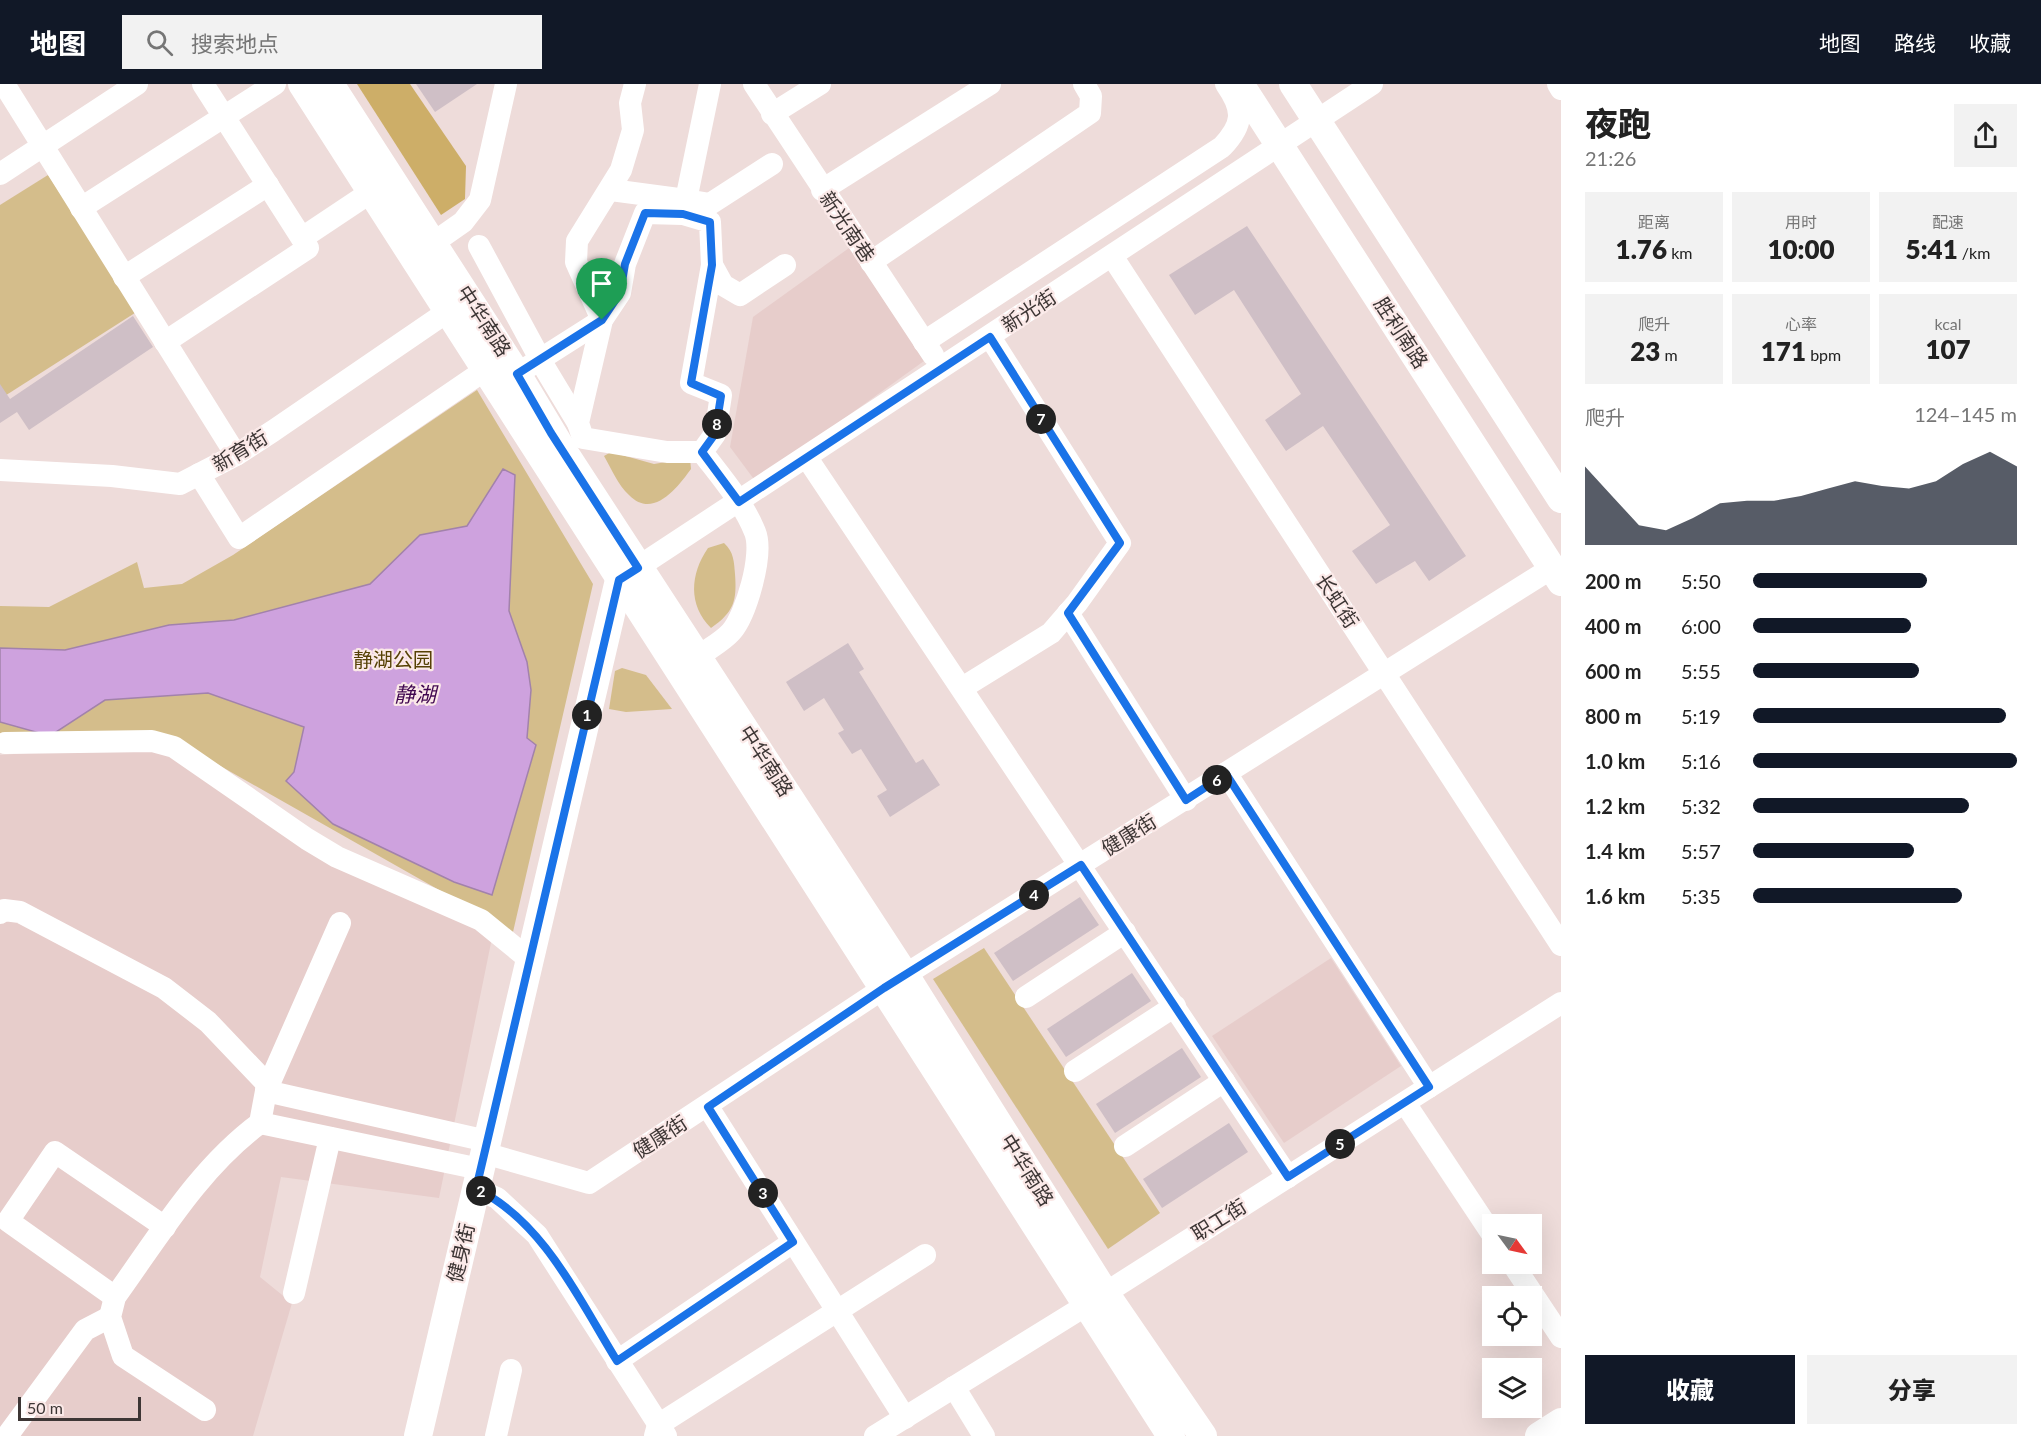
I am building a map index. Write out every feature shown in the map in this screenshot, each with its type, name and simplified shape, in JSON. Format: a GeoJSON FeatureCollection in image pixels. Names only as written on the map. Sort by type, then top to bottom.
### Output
{"type":"FeatureCollection","features":[{"type":"Feature","properties":{"kind":"main road"},"geometry":{"type":"LineString","coordinates":[[302,84],[485,370],[629,574]]}},
{"type":"Feature","properties":{"kind":"main road","name":"中华南路"},"geometry":{"type":"LineString","coordinates":[[330,84],[433,243],[528,366],[551,433],[629,574],[656,638],[895,982]]}},
{"type":"Feature","properties":{"kind":"main road","name":"胜利南路"},"geometry":{"type":"LineString","coordinates":[[1240,84],[1556,575]]}},
{"type":"Feature","properties":{"kind":"main road"},"geometry":{"type":"LineString","coordinates":[[1293,84],[1561,499]]}},
{"type":"Feature","properties":{"kind":"main road","name":"中华南路"},"geometry":{"type":"LineString","coordinates":[[629,574],[698,657],[895,982],[1095,1299],[1171,1436]]}},
{"type":"Feature","properties":{"kind":"main road","name":"健身街"},"geometry":{"type":"LineString","coordinates":[[418,1436],[530,960],[629,574]]}},
{"type":"Feature","properties":{"kind":"main road","name":"中华南路"},"geometry":{"type":"LineString","coordinates":[[1095,1299],[1203,1436]]}},
{"type":"Feature","properties":{"kind":"main road"},"geometry":{"type":"LineString","coordinates":[[1539,1436],[1561,1422]]}},
{"type":"Feature","properties":{"kind":"street"},"geometry":{"type":"LineString","coordinates":[[4,84],[236,455]]}},
{"type":"Feature","properties":{"kind":"street"},"geometry":{"type":"LineString","coordinates":[[0,174],[137,84]]}},
{"type":"Feature","properties":{"kind":"street"},"geometry":{"type":"LineString","coordinates":[[165,342],[308,248],[203,84]]}},
{"type":"Feature","properties":{"kind":"street"},"geometry":{"type":"LineString","coordinates":[[81,208],[276,84]]}},
{"type":"Feature","properties":{"kind":"street"},"geometry":{"type":"LineString","coordinates":[[433,243],[463,222],[480,200],[506,84]]}},
{"type":"Feature","properties":{"kind":"street"},"geometry":{"type":"LineString","coordinates":[[602,320],[576,262],[577,242],[621,170],[633,130],[630,103],[635,84]]}},
{"type":"Feature","properties":{"kind":"street"},"geometry":{"type":"LineString","coordinates":[[686,200],[710,84]]}},
{"type":"Feature","properties":{"kind":"street","name":"新光南巷"},"geometry":{"type":"LineString","coordinates":[[754,84],[942,369]]}},
{"type":"Feature","properties":{"kind":"street"},"geometry":{"type":"LineString","coordinates":[[772,114],[820,84]]}},
{"type":"Feature","properties":{"kind":"street"},"geometry":{"type":"LineString","coordinates":[[871,262],[1090,113],[1091,96],[1084,84]]}},
{"type":"Feature","properties":{"kind":"street"},"geometry":{"type":"LineString","coordinates":[[924,342],[1222,147],[1232,136],[1239,122],[1238,103],[1226,84]]}},
{"type":"Feature","properties":{"kind":"street","name":"新光街"},"geometry":{"type":"LineString","coordinates":[[629,574],[1372,84]]}},
{"type":"Feature","properties":{"kind":"street"},"geometry":{"type":"LineString","coordinates":[[1558,84],[1561,89]]}},
{"type":"Feature","properties":{"kind":"street"},"geometry":{"type":"LineString","coordinates":[[822,190],[977,87]]}},
{"type":"Feature","properties":{"kind":"street"},"geometry":{"type":"LineString","coordinates":[[610,190],[710,204],[772,164]]}},
{"type":"Feature","properties":{"kind":"street"},"geometry":{"type":"LineString","coordinates":[[124,277],[268,185]]}},
{"type":"Feature","properties":{"kind":"street"},"geometry":{"type":"LineString","coordinates":[[302,238],[371,192]]}},
{"type":"Feature","properties":{"kind":"street"},"geometry":{"type":"LineString","coordinates":[[578,423],[602,320],[620,293],[625,264],[645,213],[683,214],[710,222],[712,265],[691,383],[721,396],[715,434],[702,452]]}},
{"type":"Feature","properties":{"kind":"street"},"geometry":{"type":"LineString","coordinates":[[479,246],[528,366],[578,423],[584,438],[667,452],[702,452]]}},
{"type":"Feature","properties":{"kind":"street","name":"长虹街"},"geometry":{"type":"LineString","coordinates":[[1112,256],[1561,945]]}},
{"type":"Feature","properties":{"kind":"street"},"geometry":{"type":"LineString","coordinates":[[712,265],[723,285],[740,295],[785,264]]}},
{"type":"Feature","properties":{"kind":"street","name":"新育街"},"geometry":{"type":"LineString","coordinates":[[0,470],[112,476],[180,484],[236,455],[447,312]]}},
{"type":"Feature","properties":{"kind":"street"},"geometry":{"type":"LineString","coordinates":[[528,366],[602,320]]}},
{"type":"Feature","properties":{"kind":"street"},"geometry":{"type":"LineString","coordinates":[[962,688],[1052,633],[1120,543],[990,337]]}},
{"type":"Feature","properties":{"kind":"street"},"geometry":{"type":"LineString","coordinates":[[199,474],[239,538],[485,370]]}},
{"type":"Feature","properties":{"kind":"street"},"geometry":{"type":"LineString","coordinates":[[698,657],[730,632],[747,605],[755,569],[756,534],[739,502],[702,452]]}},
{"type":"Feature","properties":{"kind":"street"},"geometry":{"type":"LineString","coordinates":[[807,458],[1288,1177]]}},
{"type":"Feature","properties":{"kind":"street","name":"健康街"},"geometry":{"type":"LineString","coordinates":[[482,1163],[589,1183],[708,1107],[895,982],[1081,865],[1385,674],[1556,575]]}},
{"type":"Feature","properties":{"kind":"street"},"geometry":{"type":"LineString","coordinates":[[1068,613],[1186,800]]}},
{"type":"Feature","properties":{"kind":"street"},"geometry":{"type":"LineString","coordinates":[[5,742],[152,741],[174,747],[307,839],[337,857],[481,920],[530,960]]}},
{"type":"Feature","properties":{"kind":"street"},"geometry":{"type":"LineString","coordinates":[[1226,774],[1429,1087]]}},
{"type":"Feature","properties":{"kind":"street"},"geometry":{"type":"LineString","coordinates":[[0,898],[10,912],[165,988],[208,1022],[268,1089],[482,1163],[497,1198],[537,1235],[660,1432],[837,1311],[925,1255]]}},
{"type":"Feature","properties":{"kind":"street"},"geometry":{"type":"LineString","coordinates":[[7,1436],[85,1330],[113,1307],[165,1227],[232,1144],[260,1123],[268,1089],[340,923]]}},
{"type":"Feature","properties":{"kind":"street"},"geometry":{"type":"LineString","coordinates":[[1026,997],[1125,933]]}},
{"type":"Feature","properties":{"kind":"street","name":"职工街"},"geometry":{"type":"LineString","coordinates":[[876,1436],[1561,1003]]}},
{"type":"Feature","properties":{"kind":"street"},"geometry":{"type":"LineString","coordinates":[[1075,1071],[1175,1006]]}},
{"type":"Feature","properties":{"kind":"street"},"geometry":{"type":"LineString","coordinates":[[1125,1146],[1224,1082]]}},
{"type":"Feature","properties":{"kind":"street"},"geometry":{"type":"LineString","coordinates":[[1405,1103],[1482,1219]]}},
{"type":"Feature","properties":{"kind":"street"},"geometry":{"type":"LineString","coordinates":[[708,1107],[905,1418]]}},
{"type":"Feature","properties":{"kind":"street"},"geometry":{"type":"LineString","coordinates":[[260,1123],[330,1138],[482,1163]]}},
{"type":"Feature","properties":{"kind":"street"},"geometry":{"type":"LineString","coordinates":[[294,1293],[330,1138]]}},
{"type":"Feature","properties":{"kind":"street"},"geometry":{"type":"LineString","coordinates":[[165,1227],[55,1152],[8,1221],[113,1307],[123,1356],[205,1410]]}},
{"type":"Feature","properties":{"kind":"street"},"geometry":{"type":"LineString","coordinates":[[617,1361],[793,1242]]}},
{"type":"Feature","properties":{"kind":"street"},"geometry":{"type":"LineString","coordinates":[[1519,1274],[1561,1337]]}},
{"type":"Feature","properties":{"kind":"street"},"geometry":{"type":"LineString","coordinates":[[496,1436],[511,1370]]}},
{"type":"Feature","properties":{"kind":"street"},"geometry":{"type":"LineString","coordinates":[[954,1387],[984,1436]]}},
{"type":"Feature","properties":{"kind":"shaded area"},"geometry":{"type":"Polygon","coordinates":[[[357,84],[410,84],[466,166],[465,199],[441,215],[357,84]]]}},
{"type":"Feature","properties":{"kind":"shaded area"},"geometry":{"type":"Polygon","coordinates":[[[849,248],[924,361],[756,482],[730,447],[753,317],[849,248]]]}},
{"type":"Feature","properties":{"kind":"shaded area"},"geometry":{"type":"Polygon","coordinates":[[[158,744],[492,938],[439,1198],[281,1177],[260,1277],[292,1303],[253,1436],[0,1436],[0,755],[158,744]]]}},
{"type":"Feature","properties":{"kind":"shaded area"},"geometry":{"type":"Polygon","coordinates":[[[1331,958],[1401,1066],[1284,1143],[1212,1036],[1331,958]]]}},
{"type":"Feature","properties":{"kind":"green space"},"geometry":{"type":"Polygon","coordinates":[[[48,175],[138,311],[0,399],[0,205],[48,175]]]}},
{"type":"Feature","properties":{"kind":"green space","name":"静湖公园"},"geometry":{"type":"Polygon","coordinates":[[[477,390],[593,584],[513,932],[164,734],[0,735],[0,606],[49,607],[137,562],[144,588],[182,584],[233,555],[477,390]]]}},
{"type":"Feature","properties":{"kind":"green space"},"geometry":{"type":"Polygon","coordinates":[[[611,452],[654,464],[690,458],[691,469],[672,492],[656,503],[647,504],[638,502],[621,486],[604,456],[611,452]]]}},
{"type":"Feature","properties":{"kind":"green space"},"geometry":{"type":"Polygon","coordinates":[[[724,543],[730,550],[734,561],[734,599],[725,617],[711,628],[698,609],[694,589],[695,579],[708,548],[724,543]]]}},
{"type":"Feature","properties":{"kind":"green space"},"geometry":{"type":"Polygon","coordinates":[[[622,668],[646,675],[672,709],[626,712],[609,709],[615,671],[622,668]]]}},
{"type":"Feature","properties":{"kind":"green space"},"geometry":{"type":"Polygon","coordinates":[[[984,948],[1160,1213],[1108,1249],[933,979],[984,948]]]}},
{"type":"Feature","properties":{"kind":"water","name":"静湖"},"geometry":{"type":"Polygon","coordinates":[[[503,469],[515,475],[509,611],[527,662],[531,690],[527,738],[536,745],[492,895],[454,882],[333,824],[286,781],[294,772],[304,727],[208,693],[105,700],[50,736],[0,722],[0,648],[65,650],[169,625],[234,620],[370,584],[420,535],[467,526],[503,469]]]}},
{"type":"Feature","properties":{"kind":"building"},"geometry":{"type":"Polygon","coordinates":[[[416,84],[477,84],[435,112],[416,84]]]}},
{"type":"Feature","properties":{"kind":"building"},"geometry":{"type":"Polygon","coordinates":[[[1247,226],[1466,556],[1429,581],[1415,561],[1376,584],[1352,551],[1390,525],[1323,426],[1286,451],[1265,420],[1301,394],[1234,290],[1195,315],[1169,275],[1247,226]]]}},
{"type":"Feature","properties":{"kind":"building"},"geometry":{"type":"Polygon","coordinates":[[[133,316],[153,347],[29,430],[17,412],[0,423],[0,384],[10,399],[133,316]]]}},
{"type":"Feature","properties":{"kind":"building"},"geometry":{"type":"Polygon","coordinates":[[[848,643],[864,669],[859,672],[916,763],[923,759],[940,785],[890,817],[877,796],[887,790],[861,749],[852,754],[838,733],[844,730],[824,698],[804,711],[786,682],[848,643]]]}},
{"type":"Feature","properties":{"kind":"building"},"geometry":{"type":"Polygon","coordinates":[[[1080,897],[1099,925],[1013,981],[994,953],[1080,897]]]}},
{"type":"Feature","properties":{"kind":"building"},"geometry":{"type":"Polygon","coordinates":[[[1132,973],[1151,1001],[1066,1057],[1047,1029],[1132,973]]]}},
{"type":"Feature","properties":{"kind":"building"},"geometry":{"type":"Polygon","coordinates":[[[1182,1048],[1201,1077],[1115,1133],[1096,1104],[1182,1048]]]}},
{"type":"Feature","properties":{"kind":"building"},"geometry":{"type":"Polygon","coordinates":[[[1229,1123],[1248,1152],[1162,1208],[1143,1179],[1229,1123]]]}},
{"type":"Feature","properties":{"kind":"route"},"geometry":{"type":"LineString","coordinates":[[645,213],[683,214],[710,222],[712,265],[691,383],[721,396],[715,434],[702,452],[739,502],[990,337],[1120,543],[1068,613],[1186,800],[1226,774],[1429,1087],[1288,1177],[1081,865],[884,988],[708,1107],[793,1242],[617,1361],[537,1235],[497,1198],[476,1189],[619,580],[638,568],[551,433],[517,374],[602,320],[620,293],[625,264],[645,213]]}}]}
